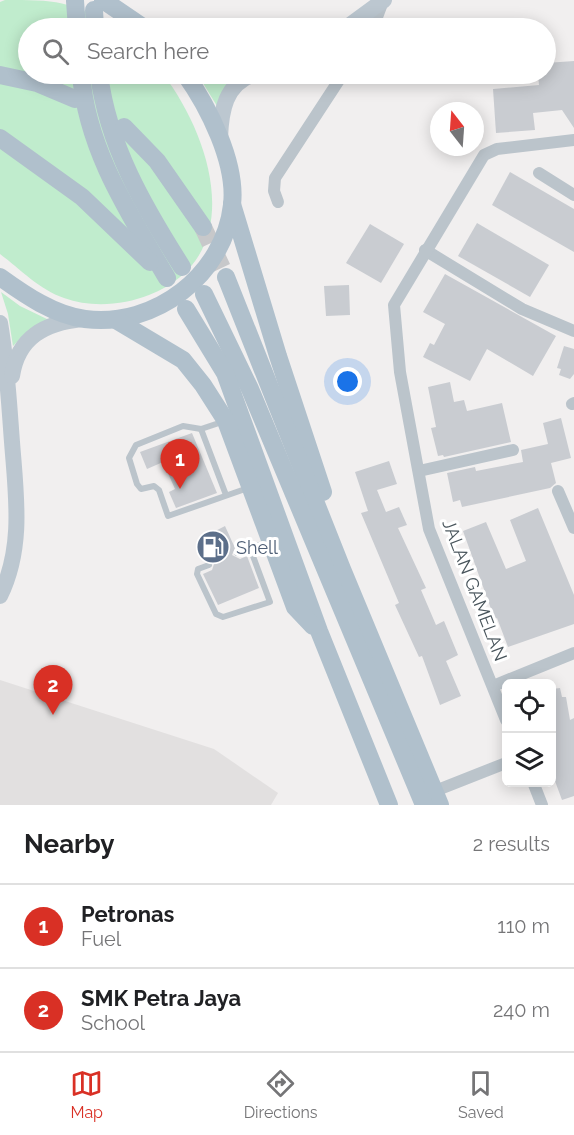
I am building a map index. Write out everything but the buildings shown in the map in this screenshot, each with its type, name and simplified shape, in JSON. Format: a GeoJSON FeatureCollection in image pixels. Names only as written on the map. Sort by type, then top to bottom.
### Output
{"type":"FeatureCollection","features":[{"type":"Feature","properties":{"kind":"main road"},"geometry":{"type":"LineString","coordinates":[[133,0],[138,18]]}},
{"type":"Feature","properties":{"kind":"main road"},"geometry":{"type":"LineString","coordinates":[[75,1],[76,18]]}},
{"type":"Feature","properties":{"kind":"main road"},"geometry":{"type":"LineString","coordinates":[[360,18],[384,1]]}},
{"type":"Feature","properties":{"kind":"main road"},"geometry":{"type":"LineString","coordinates":[[98,5],[125,18]]}},
{"type":"Feature","properties":{"kind":"main road"},"geometry":{"type":"LineString","coordinates":[[0,75],[18,79]]}},
{"type":"Feature","properties":{"kind":"main road"},"geometry":{"type":"LineString","coordinates":[[40,84],[75,99]]}},
{"type":"Feature","properties":{"kind":"main road"},"geometry":{"type":"LineString","coordinates":[[82,84],[94,140],[121,199],[174,273]]}},
{"type":"Feature","properties":{"kind":"main road"},"geometry":{"type":"LineString","coordinates":[[100,84],[103,105],[118,150],[174,273]]}},
{"type":"Feature","properties":{"kind":"main road"},"geometry":{"type":"LineString","coordinates":[[191,84],[206,107],[220,139],[229,172],[232,204],[278,356],[324,495],[342,569]]}},
{"type":"Feature","properties":{"kind":"main road"},"geometry":{"type":"LineString","coordinates":[[220,139],[221,119],[227,96],[236,84]]}},
{"type":"Feature","properties":{"kind":"main road"},"geometry":{"type":"LineString","coordinates":[[124,127],[157,161],[203,227]]}},
{"type":"Feature","properties":{"kind":"main road"},"geometry":{"type":"LineString","coordinates":[[0,138],[82,196],[174,273]]}},
{"type":"Feature","properties":{"kind":"main road"},"geometry":{"type":"LineString","coordinates":[[9,398],[15,359],[20,348],[53,324],[83,319],[116,320],[154,308],[175,297],[192,283],[207,267],[223,242],[232,204]]}},
{"type":"Feature","properties":{"kind":"main road"},"geometry":{"type":"LineString","coordinates":[[0,277],[45,305],[83,319]]}},
{"type":"Feature","properties":{"kind":"main road"},"geometry":{"type":"LineString","coordinates":[[226,277],[433,800]]}},
{"type":"Feature","properties":{"kind":"main road"},"geometry":{"type":"LineString","coordinates":[[204,294],[250,389],[433,800]]}},
{"type":"Feature","properties":{"kind":"main road"},"geometry":{"type":"LineString","coordinates":[[186,309],[225,373],[319,631],[389,805]]}},
{"type":"Feature","properties":{"kind":"main road"},"geometry":{"type":"LineString","coordinates":[[116,320],[183,360],[203,385],[226,421],[295,607],[319,631]]}},
{"type":"Feature","properties":{"kind":"main road"},"geometry":{"type":"LineString","coordinates":[[0,324],[9,398],[18,524],[16,545],[0,596]]}},
{"type":"Feature","properties":{"kind":"street"},"geometry":{"type":"LineString","coordinates":[[376,18],[384,1]]}},
{"type":"Feature","properties":{"kind":"street"},"geometry":{"type":"LineString","coordinates":[[278,202],[274,191],[275,178],[336,84]]}},
{"type":"Feature","properties":{"kind":"street","name":"JALAN GAMELAN"},"geometry":{"type":"LineString","coordinates":[[502,708],[429,529],[400,372],[394,305],[484,155],[497,149],[574,140]]}},
{"type":"Feature","properties":{"kind":"street"},"geometry":{"type":"LineString","coordinates":[[539,173],[574,195]]}},
{"type":"Feature","properties":{"kind":"street"},"geometry":{"type":"LineString","coordinates":[[425,250],[522,309],[574,332]]}},
{"type":"Feature","properties":{"kind":"street"},"geometry":{"type":"LineString","coordinates":[[419,471],[513,450]]}},
{"type":"Feature","properties":{"kind":"street"},"geometry":{"type":"LineString","coordinates":[[558,491],[574,528]]}},
{"type":"Feature","properties":{"kind":"street"},"geometry":{"type":"LineString","coordinates":[[493,686],[574,653]]}},
{"type":"Feature","properties":{"kind":"street"},"geometry":{"type":"LineString","coordinates":[[433,800],[502,765]]}},
{"type":"Feature","properties":{"kind":"street"},"geometry":{"type":"LineString","coordinates":[[534,787],[542,805]]}},
{"type":"Feature","properties":{"kind":"lane"},"geometry":{"type":"LineString","coordinates":[[226,421],[201,429],[183,426],[136,445],[129,458],[137,484],[141,489],[154,486],[159,490],[168,516],[250,488]]}},
{"type":"Feature","properties":{"kind":"lane"},"geometry":{"type":"LineString","coordinates":[[201,429],[226,495]]}},
{"type":"Feature","properties":{"kind":"lane"},"geometry":{"type":"LineString","coordinates":[[237,553],[270,541]]}},
{"type":"Feature","properties":{"kind":"lane"},"geometry":{"type":"LineString","coordinates":[[250,548],[270,602]]}},
{"type":"Feature","properties":{"kind":"lane"},"geometry":{"type":"LineString","coordinates":[[209,565],[198,569],[197,574],[216,614],[223,617],[290,595]]}},
{"type":"Feature","properties":{"kind":"shaded area"},"geometry":{"type":"Polygon","coordinates":[[[0,680],[214,749],[278,793],[271,805],[0,805],[0,680]]]}},
{"type":"Feature","properties":{"kind":"green space"},"geometry":{"type":"Polygon","coordinates":[[[5,0],[50,1],[74,7],[97,18],[18,18],[18,84],[170,84],[181,100],[196,130],[206,162],[212,194],[210,225],[200,253],[180,277],[149,295],[107,304],[74,301],[47,290],[0,254],[0,2],[5,0]]]}},
{"type":"Feature","properties":{"kind":"green space"},"geometry":{"type":"Polygon","coordinates":[[[204,84],[229,84],[217,106],[204,84]]]}},
{"type":"Feature","properties":{"kind":"green space"},"geometry":{"type":"Polygon","coordinates":[[[1,292],[20,306],[49,320],[24,335],[13,346],[8,314],[1,292]]]}},
{"type":"Feature","properties":{"kind":"tunnel"},"geometry":{"type":"LineString","coordinates":[[203,227],[226,277]]}},
{"type":"Feature","properties":{"kind":"place","name":"Petronas"},"geometry":{"type":"Point","coordinates":[180,489]}},
{"type":"Feature","properties":{"kind":"place","name":"Shell"},"geometry":{"type":"Point","coordinates":[213,547]}},
{"type":"Feature","properties":{"kind":"place","name":"SMK Petra Jaya"},"geometry":{"type":"Point","coordinates":[53,715]}}]}
